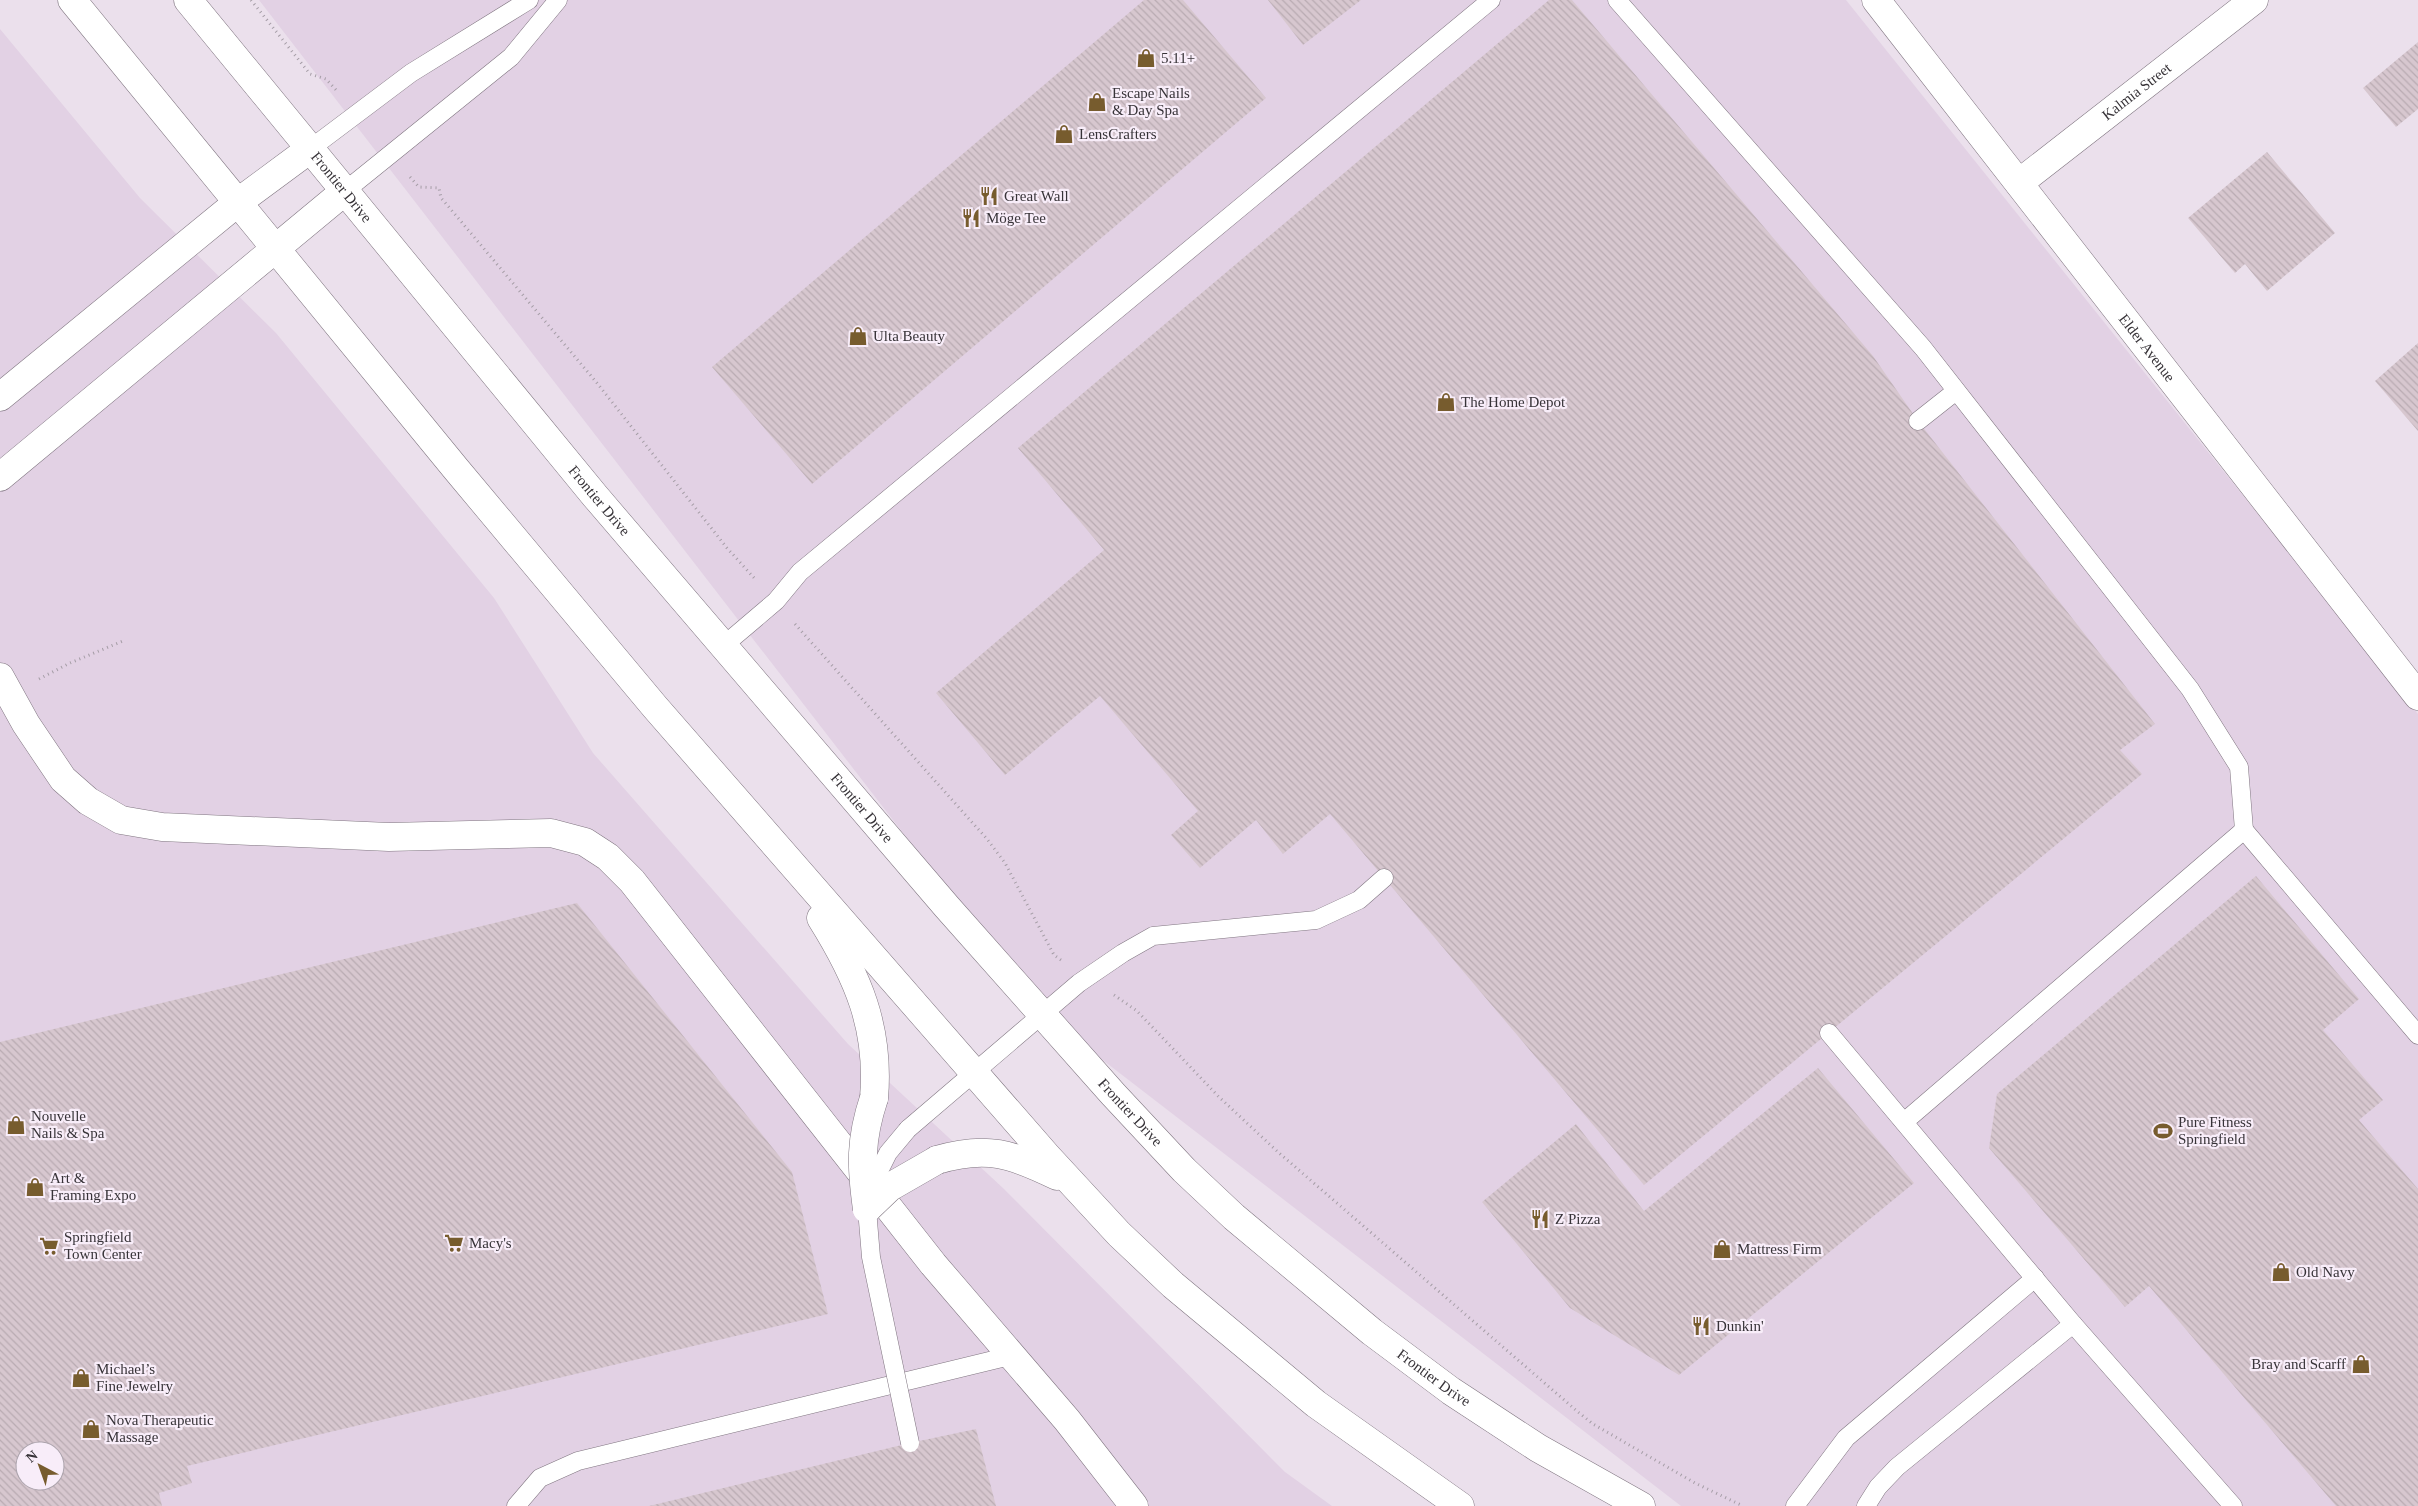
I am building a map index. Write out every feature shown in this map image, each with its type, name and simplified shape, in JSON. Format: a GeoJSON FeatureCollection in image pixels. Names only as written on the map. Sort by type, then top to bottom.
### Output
{"type":"FeatureCollection","features":[{"type":"Feature","properties":{"kind":"main road"},"geometry":{"type":"LineString","coordinates":[[72,0],[562,596],[779,851],[1071,1182],[1119,1234],[1173,1284],[1301,1392],[1399,1465],[1460,1506]]}},
{"type":"Feature","properties":{"kind":"main road","name":"Frontier Drive"},"geometry":{"type":"LineString","coordinates":[[188,0],[595,496],[947,907],[1113,1094],[1184,1170],[1234,1217],[1372,1332],[1451,1391],[1538,1448],[1641,1506]]}},
{"type":"Feature","properties":{"kind":"main road","name":"Elder Avenue"},"geometry":{"type":"LineString","coordinates":[[1876,0],[2418,696]]}},
{"type":"Feature","properties":{"kind":"main road","name":"Kalmia Street"},"geometry":{"type":"LineString","coordinates":[[2019,183],[2254,0]]}},
{"type":"Feature","properties":{"kind":"main road"},"geometry":{"type":"LineString","coordinates":[[0,397],[237,203],[310,149]]}},
{"type":"Feature","properties":{"kind":"main road"},"geometry":{"type":"LineString","coordinates":[[0,477],[345,191]]}},
{"type":"Feature","properties":{"kind":"main road"},"geometry":{"type":"LineString","coordinates":[[4,685],[26,724],[63,779],[88,801],[121,820],[162,828],[389,837],[551,833],[586,842],[608,857],[632,881],[933,1264],[1010,1356],[1067,1420],[1134,1506]]}},
{"type":"Feature","properties":{"kind":"main road"},"geometry":{"type":"LineString","coordinates":[[779,851],[835,940],[858,989],[872,1029],[876,1068],[874,1098],[864,1127],[862,1172],[867,1209]]}},
{"type":"Feature","properties":{"kind":"main road"},"geometry":{"type":"LineString","coordinates":[[867,1209],[890,1187],[937,1160],[962,1153],[989,1152],[1021,1158],[1071,1182]]}},
{"type":"Feature","properties":{"kind":"lane"},"geometry":{"type":"LineString","coordinates":[[310,149],[411,73],[529,0]]}},
{"type":"Feature","properties":{"kind":"lane"},"geometry":{"type":"LineString","coordinates":[[345,191],[511,57],[558,0]]}},
{"type":"Feature","properties":{"kind":"lane"},"geometry":{"type":"LineString","coordinates":[[723,646],[776,602],[800,572],[1491,0]]}},
{"type":"Feature","properties":{"kind":"lane"},"geometry":{"type":"LineString","coordinates":[[1617,0],[1922,348],[2190,689],[2239,767],[2244,830],[2418,1036]]}},
{"type":"Feature","properties":{"kind":"lane"},"geometry":{"type":"LineString","coordinates":[[1918,421],[1956,391]]}},
{"type":"Feature","properties":{"kind":"lane"},"geometry":{"type":"LineString","coordinates":[[1904,1122],[2244,830]]}},
{"type":"Feature","properties":{"kind":"lane"},"geometry":{"type":"LineString","coordinates":[[910,1443],[871,1257],[867,1209],[874,1181],[888,1153],[908,1129],[1088,977],[1123,953],[1153,936],[1316,920],[1359,900],[1384,878]]}},
{"type":"Feature","properties":{"kind":"lane"},"geometry":{"type":"LineString","coordinates":[[1830,1032],[2073,1324],[2233,1506]]}},
{"type":"Feature","properties":{"kind":"lane"},"geometry":{"type":"LineString","coordinates":[[1795,1506],[1846,1438],[2035,1278]]}},
{"type":"Feature","properties":{"kind":"lane"},"geometry":{"type":"LineString","coordinates":[[1866,1506],[1878,1487],[1897,1467],[2073,1324]]}},
{"type":"Feature","properties":{"kind":"lane"},"geometry":{"type":"LineString","coordinates":[[516,1506],[540,1478],[578,1461],[1010,1356]]}},
{"type":"Feature","properties":{"kind":"path"},"geometry":{"type":"LineString","coordinates":[[251,0],[310,74],[326,79],[356,113]]}},
{"type":"Feature","properties":{"kind":"path"},"geometry":{"type":"LineString","coordinates":[[391,155],[419,186],[439,188],[444,202],[597,383],[728,548],[987,839],[1005,863],[1054,955],[1137,1011],[1219,1097],[1278,1152],[1578,1412],[1594,1424],[1695,1482],[1743,1506]]}},
{"type":"Feature","properties":{"kind":"path"},"geometry":{"type":"LineString","coordinates":[[4,685],[70,663],[123,642]]}},
{"type":"Feature","properties":{"kind":"shaded area"},"geometry":{"type":"Polygon","coordinates":[[[259,0],[1846,0],[2418,714],[2418,1506],[1681,1506],[1043,1014],[259,0]]]}},
{"type":"Feature","properties":{"kind":"shaded area","name":"Springfield Town Center"},"geometry":{"type":"Polygon","coordinates":[[[0,29],[140,198],[276,333],[494,598],[593,753],[848,1044],[1004,1189],[1285,1472],[1332,1506],[0,1506],[0,29]]]}},
{"type":"Feature","properties":{"kind":"building"},"geometry":{"type":"Polygon","coordinates":[[[1144,0],[1183,0],[1266,98],[812,484],[712,367],[1144,0]]]}},
{"type":"Feature","properties":{"kind":"building"},"geometry":{"type":"Polygon","coordinates":[[[1268,0],[1361,0],[1303,45],[1268,0]]]}},
{"type":"Feature","properties":{"kind":"building"},"geometry":{"type":"Polygon","coordinates":[[[1549,0],[1572,0],[1873,356],[1918,421],[2155,724],[2120,750],[2142,774],[1644,1185],[1330,814],[1283,854],[1256,820],[1200,868],[1171,835],[1198,811],[1100,696],[1005,775],[936,693],[1104,550],[1018,448],[1549,0]]]}},
{"type":"Feature","properties":{"kind":"building"},"geometry":{"type":"Polygon","coordinates":[[[2418,42],[2418,109],[2396,127],[2363,88],[2418,42]]]}},
{"type":"Feature","properties":{"kind":"building"},"geometry":{"type":"Polygon","coordinates":[[[2267,152],[2335,233],[2267,291],[2245,264],[2235,273],[2188,218],[2267,152]]]}},
{"type":"Feature","properties":{"kind":"building"},"geometry":{"type":"Polygon","coordinates":[[[2418,343],[2418,431],[2375,381],[2418,343]]]}},
{"type":"Feature","properties":{"kind":"building"},"geometry":{"type":"Polygon","coordinates":[[[2256,876],[2359,999],[2323,1030],[2383,1100],[2359,1120],[2418,1189],[2418,1506],[2336,1506],[2149,1286],[2125,1307],[1989,1148],[1997,1094],[2256,876]]]}},
{"type":"Feature","properties":{"kind":"building","name":"Macy's"},"geometry":{"type":"Polygon","coordinates":[[[577,903],[792,1172],[828,1314],[187,1466],[192,1483],[159,1493],[162,1506],[0,1506],[0,1042],[577,903]]]}},
{"type":"Feature","properties":{"kind":"building"},"geometry":{"type":"Polygon","coordinates":[[[1818,1068],[1914,1183],[1679,1375],[1570,1308],[1482,1202],[1576,1124],[1644,1211],[1818,1068]]]}},
{"type":"Feature","properties":{"kind":"building"},"geometry":{"type":"Polygon","coordinates":[[[976,1429],[996,1506],[649,1506],[910,1443],[976,1429]]]}},
{"type":"Feature","properties":{"kind":"place","name":"5.11+"},"geometry":{"type":"Point","coordinates":[1146,58]}},
{"type":"Feature","properties":{"kind":"place","name":"Escape Nails & Day Spa"},"geometry":{"type":"Point","coordinates":[1097,102]}},
{"type":"Feature","properties":{"kind":"place","name":"LensCrafters"},"geometry":{"type":"Point","coordinates":[1064,134]}},
{"type":"Feature","properties":{"kind":"place","name":"Great Wall"},"geometry":{"type":"Point","coordinates":[989,196]}},
{"type":"Feature","properties":{"kind":"place","name":"Möge Tee"},"geometry":{"type":"Point","coordinates":[971,218]}},
{"type":"Feature","properties":{"kind":"place","name":"Ulta Beauty"},"geometry":{"type":"Point","coordinates":[858,336]}},
{"type":"Feature","properties":{"kind":"place","name":"The Home Depot"},"geometry":{"type":"Point","coordinates":[1446,402]}},
{"type":"Feature","properties":{"kind":"place","name":"Nouvelle Nails & Spa"},"geometry":{"type":"Point","coordinates":[16,1125]}},
{"type":"Feature","properties":{"kind":"place","name":"Pure Fitness Springfield"},"geometry":{"type":"Point","coordinates":[2163,1131]}},
{"type":"Feature","properties":{"kind":"place","name":"Art & Framing Expo"},"geometry":{"type":"Point","coordinates":[35,1187]}},
{"type":"Feature","properties":{"kind":"place","name":"Z Pizza"},"geometry":{"type":"Point","coordinates":[1540,1219]}},
{"type":"Feature","properties":{"kind":"place","name":"Macy's"},"geometry":{"type":"Point","coordinates":[454,1243]}},
{"type":"Feature","properties":{"kind":"place","name":"Springfield Town Center"},"geometry":{"type":"Point","coordinates":[49,1246]}},
{"type":"Feature","properties":{"kind":"place","name":"Mattress Firm"},"geometry":{"type":"Point","coordinates":[1722,1249]}},
{"type":"Feature","properties":{"kind":"place","name":"Old Navy"},"geometry":{"type":"Point","coordinates":[2281,1272]}},
{"type":"Feature","properties":{"kind":"place","name":"Dunkin'"},"geometry":{"type":"Point","coordinates":[1701,1326]}},
{"type":"Feature","properties":{"kind":"place","name":"Bray and Scarff"},"geometry":{"type":"Point","coordinates":[2361,1364]}},
{"type":"Feature","properties":{"kind":"place","name":"Michael’s Fine Jewelry"},"geometry":{"type":"Point","coordinates":[81,1378]}},
{"type":"Feature","properties":{"kind":"place","name":"Nova Therapeutic Massage"},"geometry":{"type":"Point","coordinates":[91,1429]}}]}
